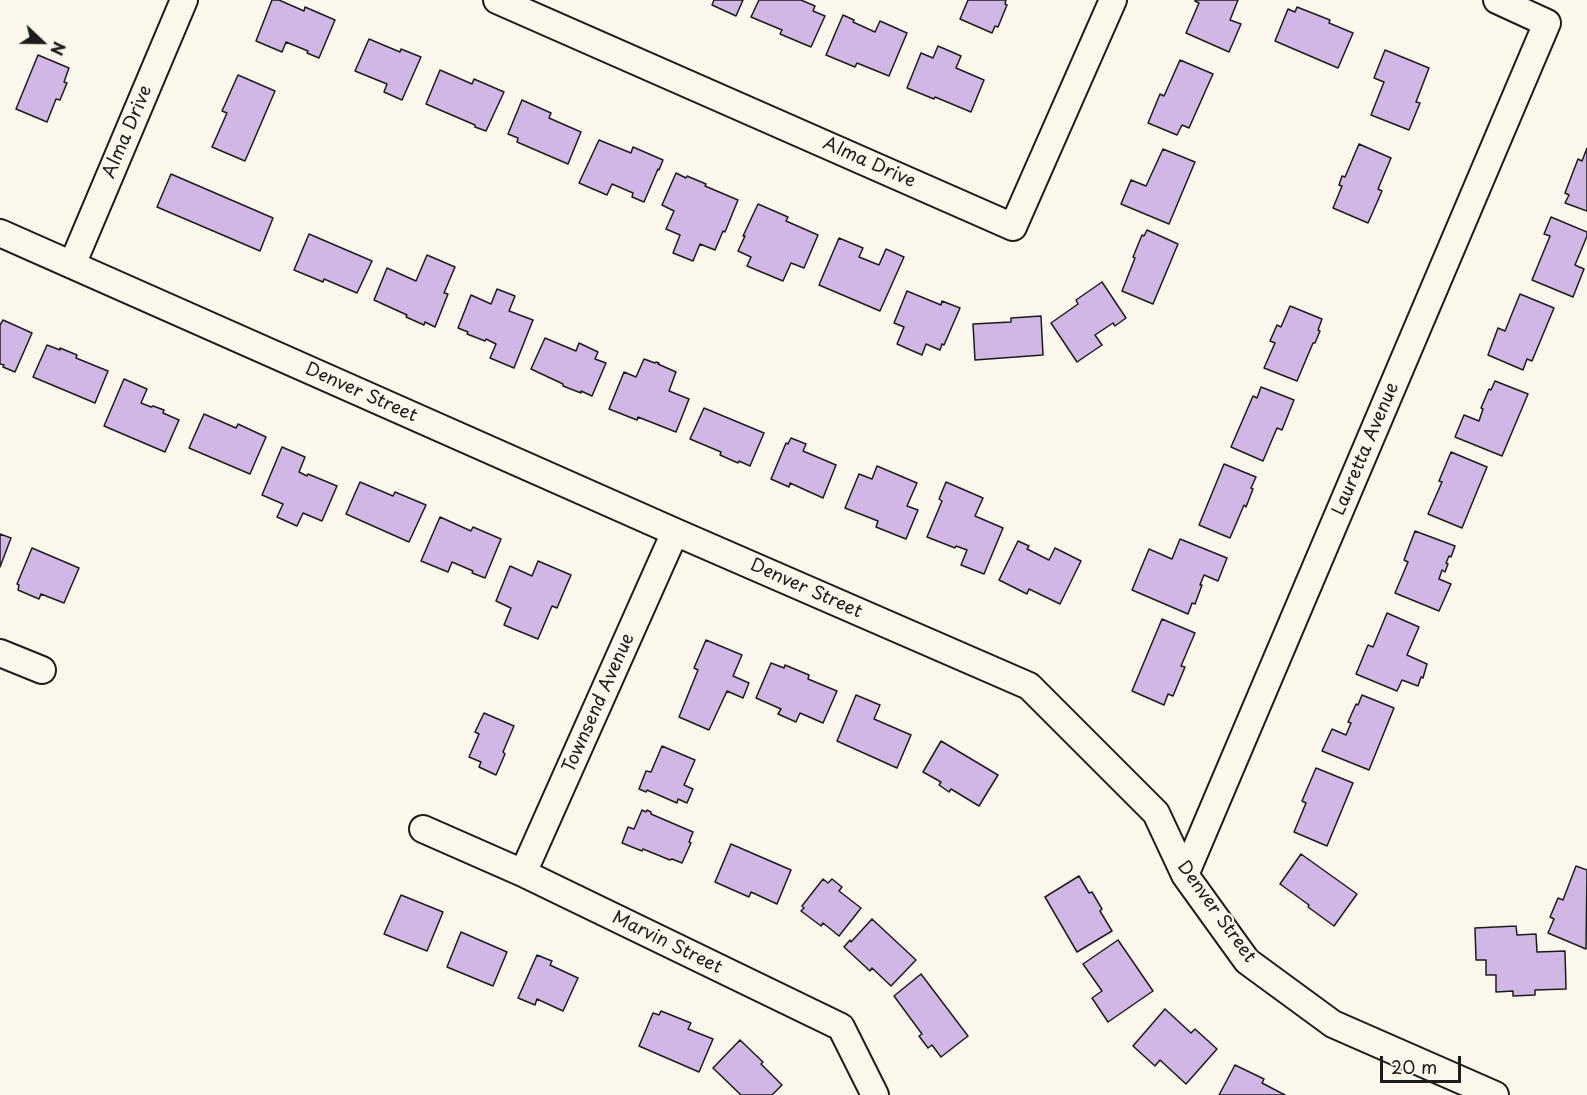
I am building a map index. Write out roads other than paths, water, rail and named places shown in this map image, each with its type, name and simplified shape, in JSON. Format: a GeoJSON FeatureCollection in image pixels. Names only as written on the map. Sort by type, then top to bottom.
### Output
{"type":"FeatureCollection","features":[{"type":"Feature","properties":{"kind":"street","name":"Alma Drive"},"geometry":{"type":"LineString","coordinates":[[72,265],[184,0]]}},
{"type":"Feature","properties":{"kind":"street","name":"Alma Drive"},"geometry":{"type":"LineString","coordinates":[[497,0],[1013,227],[1113,0]]}},
{"type":"Feature","properties":{"kind":"street","name":"Lauretta Avenue"},"geometry":{"type":"LineString","coordinates":[[1185,875],[1547,22],[1497,0]]}},
{"type":"Feature","properties":{"kind":"street","name":"Denver Street"},"geometry":{"type":"LineString","coordinates":[[0,233],[1029,686],[1156,813],[1185,875],[1247,961],[1333,1024],[1495,1095]]}},
{"type":"Feature","properties":{"kind":"street","name":"Townsend Avenue"},"geometry":{"type":"LineString","coordinates":[[523,873],[675,532]]}},
{"type":"Feature","properties":{"kind":"street"},"geometry":{"type":"LineString","coordinates":[[0,652],[42,670]]}},
{"type":"Feature","properties":{"kind":"street","name":"Marvin Street"},"geometry":{"type":"LineString","coordinates":[[423,829],[523,873],[841,1027],[875,1095]]}}]}
